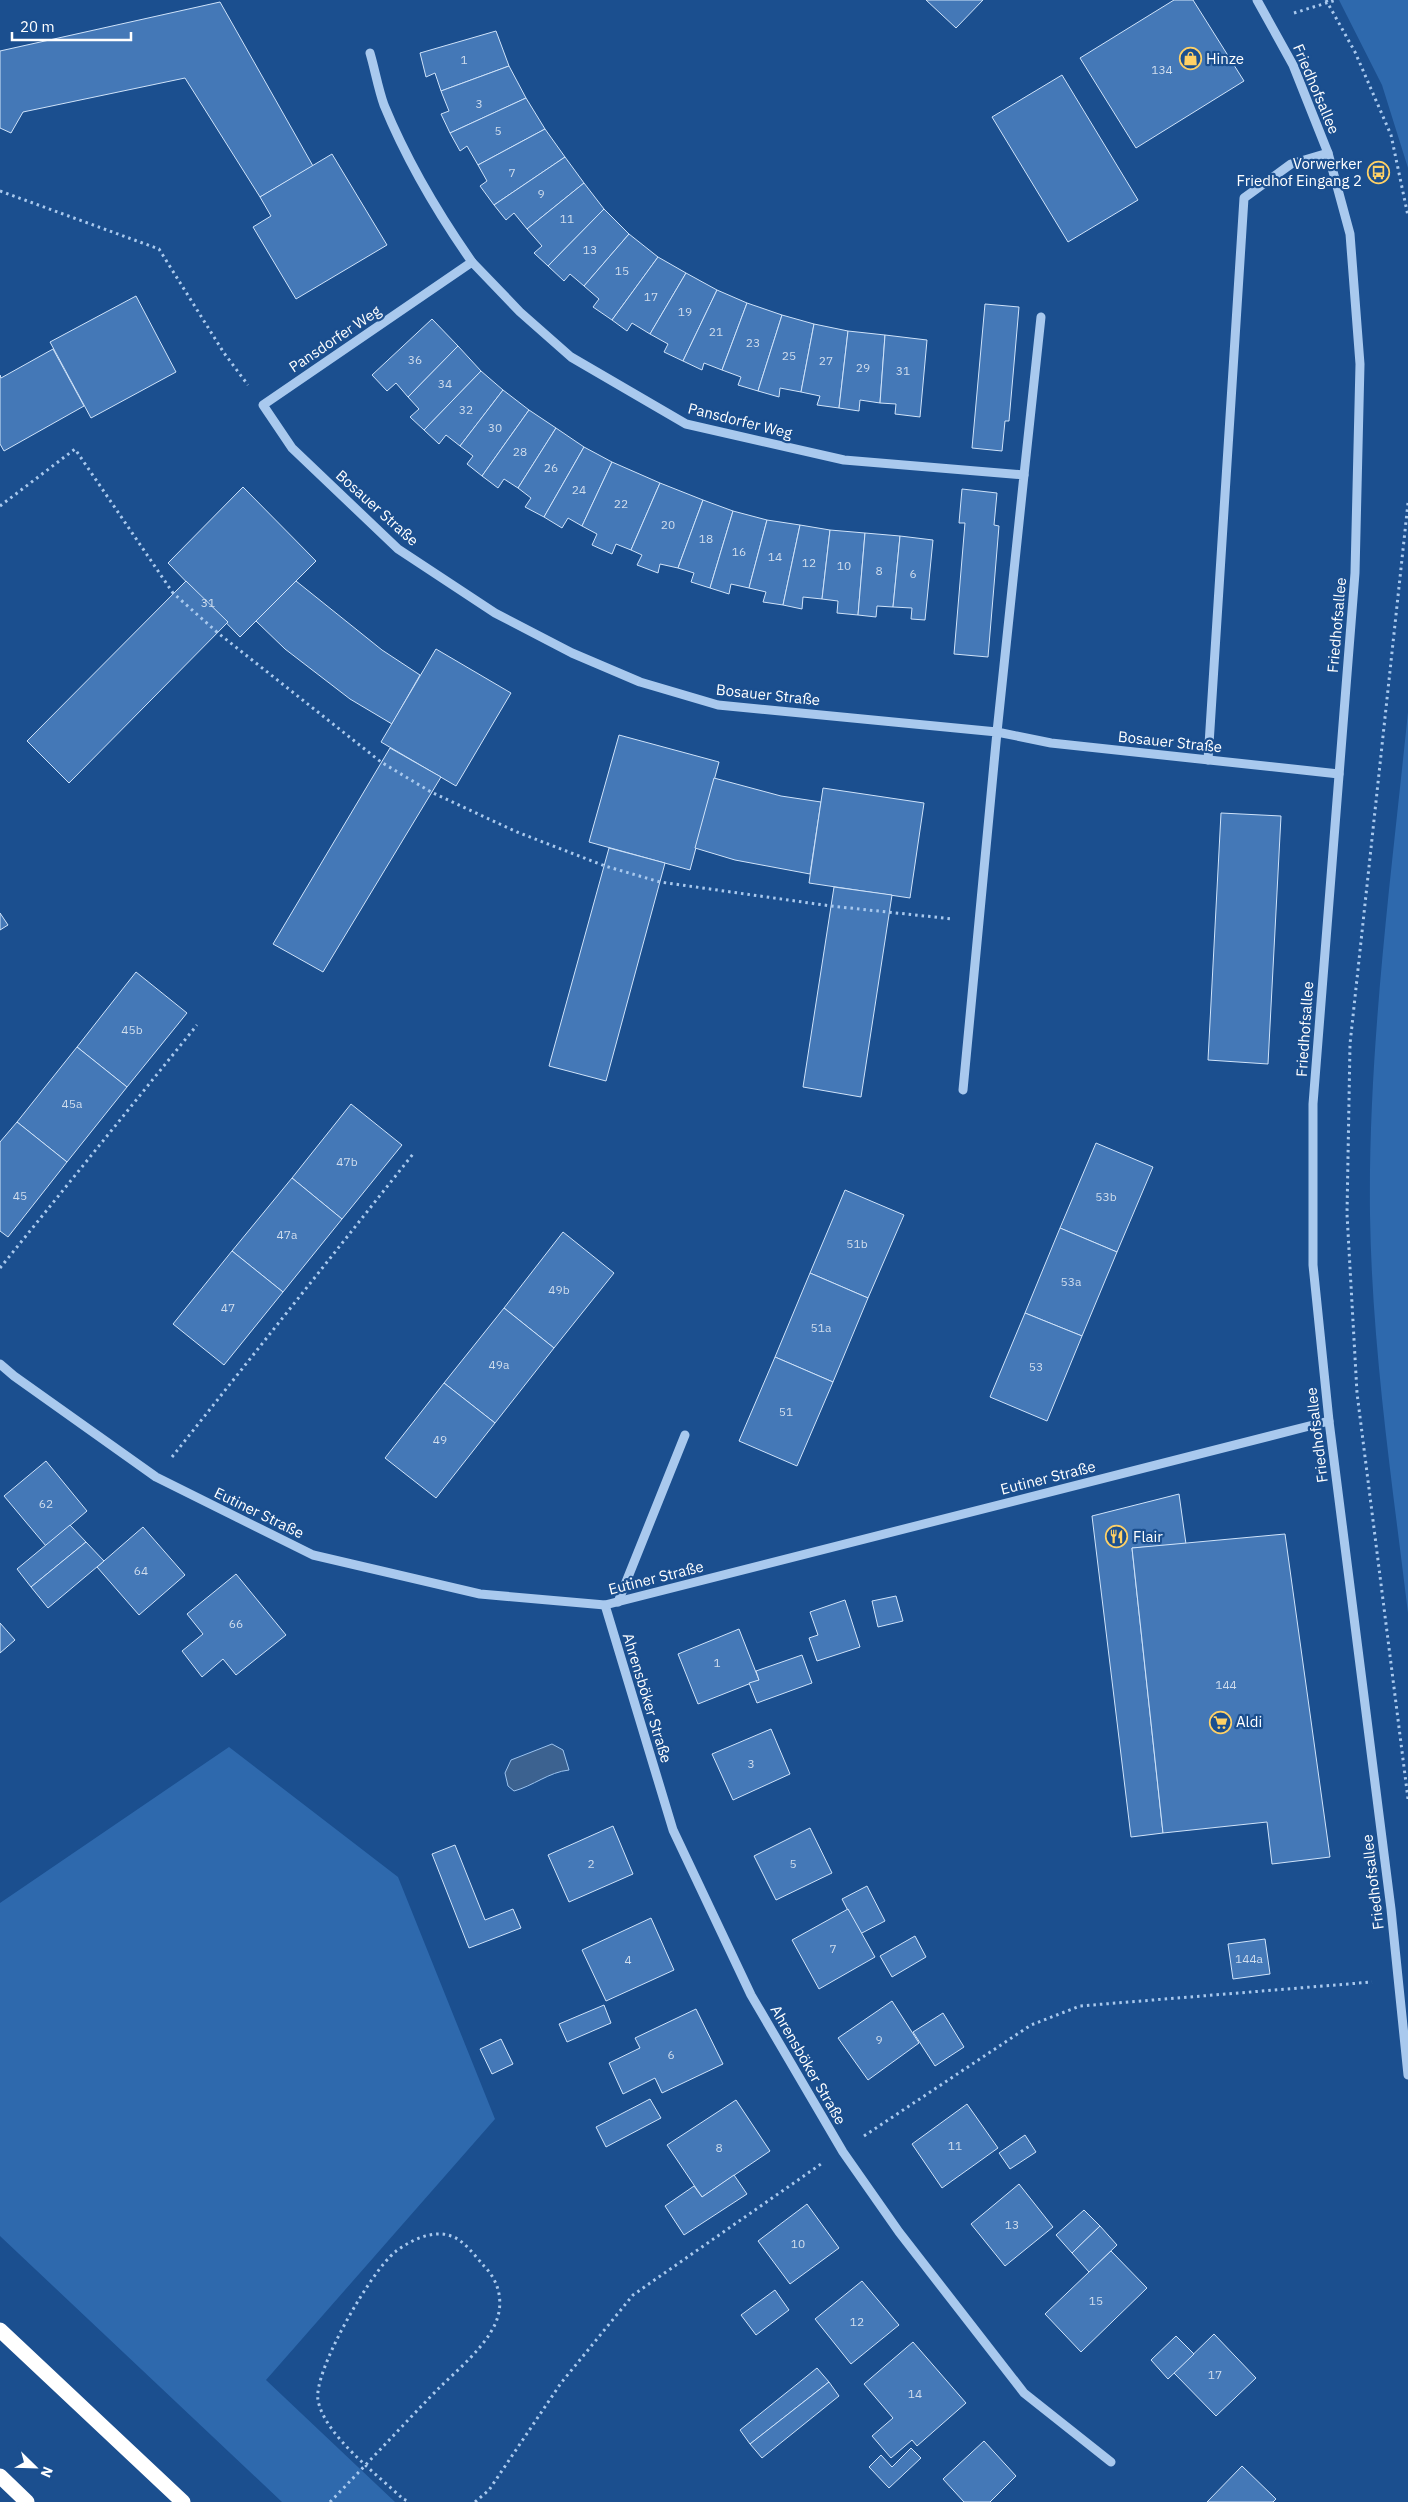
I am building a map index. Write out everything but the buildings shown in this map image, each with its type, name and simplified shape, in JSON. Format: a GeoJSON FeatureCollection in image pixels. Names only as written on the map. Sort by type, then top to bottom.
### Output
{"type":"FeatureCollection","features":[{"type":"Feature","properties":{"kind":"highway"},"geometry":{"type":"LineString","coordinates":[[0,2330],[183,2502]]}},
{"type":"Feature","properties":{"kind":"highway"},"geometry":{"type":"LineString","coordinates":[[0,2476],[27,2502]]}},
{"type":"Feature","properties":{"kind":"street","name":"Friedhofsallee"},"geometry":{"type":"LineString","coordinates":[[1257,0],[1270,21],[1314,112],[1328,153],[1350,234],[1360,364],[1355,573],[1313,1104],[1313,1265],[1329,1421],[1408,2075]]}},
{"type":"Feature","properties":{"kind":"street","name":"Pansdorfer Weg"},"geometry":{"type":"LineString","coordinates":[[370,53],[384,103],[413,169],[447,226],[472,262],[520,312],[571,358],[686,424],[844,460],[1024,475]]}},
{"type":"Feature","properties":{"kind":"street"},"geometry":{"type":"LineString","coordinates":[[1208,760],[1244,198],[1291,164],[1328,153]]}},
{"type":"Feature","properties":{"kind":"street","name":"Pansdorfer Weg"},"geometry":{"type":"LineString","coordinates":[[263,404],[472,262]]}},
{"type":"Feature","properties":{"kind":"street"},"geometry":{"type":"LineString","coordinates":[[963,1090],[997,732],[1041,317]]}},
{"type":"Feature","properties":{"kind":"street","name":"Bosauer Straße"},"geometry":{"type":"LineString","coordinates":[[263,404],[292,448],[398,549],[495,613],[572,653],[640,682],[718,705],[997,732],[1051,742],[1339,774]]}},
{"type":"Feature","properties":{"kind":"street","name":"Eutiner Straße"},"geometry":{"type":"LineString","coordinates":[[0,1364],[14,1376],[156,1477],[313,1555],[480,1594],[605,1605],[1329,1421]]}},
{"type":"Feature","properties":{"kind":"street"},"geometry":{"type":"LineString","coordinates":[[618,1602],[685,1435]]}},
{"type":"Feature","properties":{"kind":"street","name":"Ahrensböker Straße"},"geometry":{"type":"LineString","coordinates":[[605,1605],[673,1830],[751,1995],[842,2152],[899,2232],[1024,2393],[1111,2462]]}},
{"type":"Feature","properties":{"kind":"path"},"geometry":{"type":"LineString","coordinates":[[1270,21],[1327,1],[1336,0]]}},
{"type":"Feature","properties":{"kind":"path"},"geometry":{"type":"LineString","coordinates":[[1327,1],[1359,60],[1391,136],[1408,216]]}},
{"type":"Feature","properties":{"kind":"path"},"geometry":{"type":"LineString","coordinates":[[0,191],[159,249],[224,353],[263,404]]}},
{"type":"Feature","properties":{"kind":"path"},"geometry":{"type":"LineString","coordinates":[[0,506],[75,449],[173,593],[218,633],[381,762],[431,792],[517,832],[605,866],[660,882],[850,908],[979,922]]}},
{"type":"Feature","properties":{"kind":"path"},"geometry":{"type":"LineString","coordinates":[[1408,503],[1350,1044],[1346,1214],[1357,1393],[1408,1799]]}},
{"type":"Feature","properties":{"kind":"path"},"geometry":{"type":"LineString","coordinates":[[0,1268],[197,1025]]}},
{"type":"Feature","properties":{"kind":"path"},"geometry":{"type":"LineString","coordinates":[[156,1477],[413,1154]]}},
{"type":"Feature","properties":{"kind":"path"},"geometry":{"type":"LineString","coordinates":[[475,2502],[488,2490],[583,2354],[633,2295],[808,2171],[842,2152],[876,2127],[1031,2025],[1080,2006],[1398,1980]]}},
{"type":"Feature","properties":{"kind":"path"},"geometry":{"type":"LineString","coordinates":[[330,2502],[408,2421],[482,2344],[496,2321],[500,2301],[497,2286],[490,2272],[464,2244],[451,2235],[432,2235],[410,2241],[393,2253],[359,2299],[338,2336],[320,2380],[318,2400],[325,2418],[339,2438],[403,2499],[410,2502]]}},
{"type":"Feature","properties":{"kind":"shaded area"},"geometry":{"type":"Polygon","coordinates":[[[1339,0],[1408,0],[1408,168],[1382,85],[1339,0]]]}},
{"type":"Feature","properties":{"kind":"shaded area"},"geometry":{"type":"Polygon","coordinates":[[[1408,712],[1408,1613],[1389,1464],[1379,1365],[1372,1265],[1370,1152],[1382,963],[1408,712]]]}},
{"type":"Feature","properties":{"kind":"shaded area"},"geometry":{"type":"Polygon","coordinates":[[[552,1744],[563,1750],[569,1770],[555,1773],[514,1791],[508,1786],[505,1773],[511,1760],[552,1744]]]}},
{"type":"Feature","properties":{"kind":"shaded area"},"geometry":{"type":"Polygon","coordinates":[[[229,1747],[398,1877],[495,2119],[266,2380],[395,2502],[282,2502],[0,2236],[0,1903],[229,1747]]]}},
{"type":"Feature","properties":{"kind":"place","name":"Hinze"},"geometry":{"type":"Point","coordinates":[1190,59]}},
{"type":"Feature","properties":{"kind":"place","name":"Vorwerker Friedhof Eingang 2"},"geometry":{"type":"Point","coordinates":[1378,173]}},
{"type":"Feature","properties":{"kind":"place","name":"Flair"},"geometry":{"type":"Point","coordinates":[1117,1537]}},
{"type":"Feature","properties":{"kind":"place","name":"Aldi"},"geometry":{"type":"Point","coordinates":[1220,1722]}}]}
